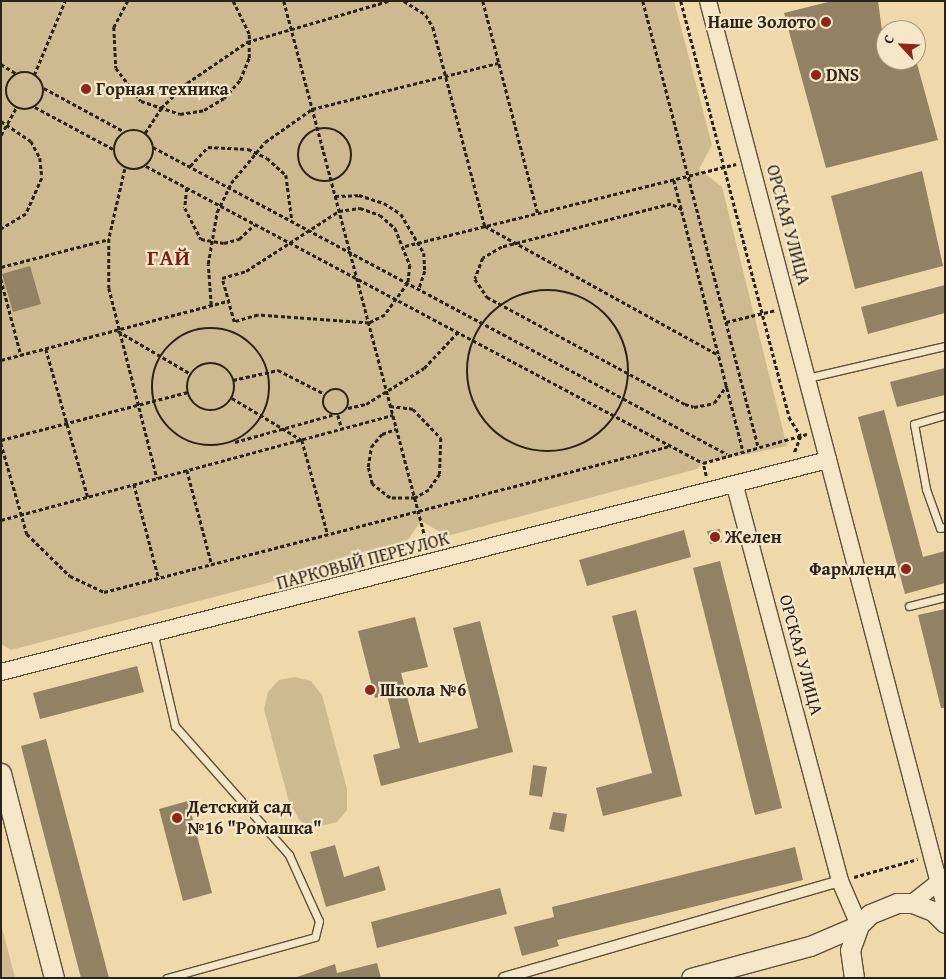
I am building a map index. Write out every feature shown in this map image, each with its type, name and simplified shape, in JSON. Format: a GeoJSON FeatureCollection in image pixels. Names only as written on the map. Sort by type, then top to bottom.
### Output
{"type":"FeatureCollection","features":[{"type":"Feature","properties":{"kind":"main road"},"geometry":{"type":"LineString","coordinates":[[1,773],[54,978]]}},
{"type":"Feature","properties":{"kind":"main road"},"geometry":{"type":"LineString","coordinates":[[691,978],[810,946],[859,925],[883,907],[912,903],[933,912],[945,923]]}},
{"type":"Feature","properties":{"kind":"main road"},"geometry":{"type":"LineString","coordinates":[[854,978],[850,950],[859,925]]}},
{"type":"Feature","properties":{"kind":"street","name":"ОРСКАЯ УЛИЦА"},"geometry":{"type":"LineString","coordinates":[[708,1],[929,855],[941,878],[945,906]]}},
{"type":"Feature","properties":{"kind":"street"},"geometry":{"type":"LineString","coordinates":[[735,486],[828,460]]}},
{"type":"Feature","properties":{"kind":"street","name":"ОРСКАЯ УЛИЦА"},"geometry":{"type":"LineString","coordinates":[[735,486],[840,881],[859,925]]}},
{"type":"Feature","properties":{"kind":"street","name":"ПАРКОВЫЙ ПЕРЕУЛОК"},"geometry":{"type":"LineString","coordinates":[[1,672],[154,636],[735,486]]}},
{"type":"Feature","properties":{"kind":"street"},"geometry":{"type":"LineString","coordinates":[[912,903],[941,878]]}},
{"type":"Feature","properties":{"kind":"street"},"geometry":{"type":"LineString","coordinates":[[504,978],[840,881]]}},
{"type":"Feature","properties":{"kind":"lane"},"geometry":{"type":"LineString","coordinates":[[807,378],[945,346]]}},
{"type":"Feature","properties":{"kind":"lane"},"geometry":{"type":"LineString","coordinates":[[945,415],[914,424],[926,489],[940,528],[945,527]]}},
{"type":"Feature","properties":{"kind":"lane"},"geometry":{"type":"LineString","coordinates":[[909,606],[945,596]]}},
{"type":"Feature","properties":{"kind":"lane"},"geometry":{"type":"LineString","coordinates":[[154,636],[175,726],[289,855],[319,921],[315,937],[167,978]]}},
{"type":"Feature","properties":{"kind":"path"},"geometry":{"type":"LineString","coordinates":[[34,74],[65,1]]}},
{"type":"Feature","properties":{"kind":"path"},"geometry":{"type":"LineString","coordinates":[[128,1],[114,27],[116,68],[141,101],[159,111],[180,114],[204,110],[224,98],[240,80],[249,42],[242,11],[233,1]]}},
{"type":"Feature","properties":{"kind":"path"},"geometry":{"type":"LineString","coordinates":[[284,1],[432,564]]}},
{"type":"Feature","properties":{"kind":"path"},"geometry":{"type":"LineString","coordinates":[[145,133],[159,111],[213,63],[249,42],[290,27],[388,1],[404,1],[426,15],[433,27],[485,226],[719,355]]}},
{"type":"Feature","properties":{"kind":"path"},"geometry":{"type":"LineString","coordinates":[[483,1],[538,214]]}},
{"type":"Feature","properties":{"kind":"path"},"geometry":{"type":"LineString","coordinates":[[644,1],[758,446]]}},
{"type":"Feature","properties":{"kind":"path"},"geometry":{"type":"LineString","coordinates":[[682,1],[789,417],[801,436]]}},
{"type":"Feature","properties":{"kind":"path"},"geometry":{"type":"LineString","coordinates":[[211,305],[211,242],[220,206],[229,187],[255,152],[287,124],[312,110],[498,63]]}},
{"type":"Feature","properties":{"kind":"path"},"geometry":{"type":"LineString","coordinates":[[1,64],[17,74],[34,74]]}},
{"type":"Feature","properties":{"kind":"path"},"geometry":{"type":"LineString","coordinates":[[6,92],[17,74]]}},
{"type":"Feature","properties":{"kind":"path"},"geometry":{"type":"LineString","coordinates":[[34,74],[44,88],[125,132],[145,133]]}},
{"type":"Feature","properties":{"kind":"path"},"geometry":{"type":"LineString","coordinates":[[35,107],[44,88]]}},
{"type":"Feature","properties":{"kind":"path"},"geometry":{"type":"LineString","coordinates":[[1,89],[6,92],[16,108]]}},
{"type":"Feature","properties":{"kind":"path"},"geometry":{"type":"LineString","coordinates":[[16,108],[35,107],[114,149]]}},
{"type":"Feature","properties":{"kind":"path"},"geometry":{"type":"LineString","coordinates":[[1,135],[16,108]]}},
{"type":"Feature","properties":{"kind":"path"},"geometry":{"type":"LineString","coordinates":[[1,121],[8,123],[31,141],[40,158],[42,178],[26,214],[1,229]]}},
{"type":"Feature","properties":{"kind":"path"},"geometry":{"type":"LineString","coordinates":[[338,130],[353,143],[351,166],[330,179],[314,179],[298,167],[296,152],[304,137],[318,131],[338,130]]}},
{"type":"Feature","properties":{"kind":"path"},"geometry":{"type":"LineString","coordinates":[[125,132],[114,149],[116,160],[125,169]]}},
{"type":"Feature","properties":{"kind":"path"},"geometry":{"type":"LineString","coordinates":[[145,133],[154,147],[727,454]]}},
{"type":"Feature","properties":{"kind":"path"},"geometry":{"type":"LineString","coordinates":[[146,166],[154,147]]}},
{"type":"Feature","properties":{"kind":"path"},"geometry":{"type":"LineString","coordinates":[[190,166],[208,148],[255,152],[286,175],[292,221]]}},
{"type":"Feature","properties":{"kind":"path"},"geometry":{"type":"LineString","coordinates":[[405,246],[750,161]]}},
{"type":"Feature","properties":{"kind":"path"},"geometry":{"type":"LineString","coordinates":[[125,169],[146,166],[703,463],[727,454],[820,431]]}},
{"type":"Feature","properties":{"kind":"path"},"geometry":{"type":"LineString","coordinates":[[125,169],[109,239],[109,288],[117,330],[157,478]]}},
{"type":"Feature","properties":{"kind":"path"},"geometry":{"type":"LineString","coordinates":[[674,180],[743,450]]}},
{"type":"Feature","properties":{"kind":"path"},"geometry":{"type":"LineString","coordinates":[[187,188],[185,208],[191,226],[201,240],[211,242],[240,239],[255,224]]}},
{"type":"Feature","properties":{"kind":"path"},"geometry":{"type":"LineString","coordinates":[[335,196],[359,195],[384,203],[401,214],[420,243],[425,271],[419,289]]}},
{"type":"Feature","properties":{"kind":"path"},"geometry":{"type":"LineString","coordinates":[[682,210],[671,204],[491,252],[478,267],[479,289],[502,306],[694,408],[714,403],[727,385]]}},
{"type":"Feature","properties":{"kind":"path"},"geometry":{"type":"LineString","coordinates":[[360,208],[380,215],[395,228],[405,246],[410,265],[408,283],[398,301],[368,324],[258,315],[234,322],[222,278],[246,271],[309,230],[339,211],[360,208]]}},
{"type":"Feature","properties":{"kind":"path"},"geometry":{"type":"LineString","coordinates":[[1,267],[109,239]]}},
{"type":"Feature","properties":{"kind":"path"},"geometry":{"type":"LineString","coordinates":[[1,279],[22,355]]}},
{"type":"Feature","properties":{"kind":"path"},"geometry":{"type":"LineString","coordinates":[[542,290],[568,292],[593,303],[612,321],[625,344],[629,374],[624,399],[616,416],[595,438],[571,450],[545,453],[518,447],[494,433],[477,411],[468,385],[468,358],[474,341],[484,324],[502,306],[542,290]]}},
{"type":"Feature","properties":{"kind":"path"},"geometry":{"type":"LineString","coordinates":[[1,360],[228,301]]}},
{"type":"Feature","properties":{"kind":"path"},"geometry":{"type":"LineString","coordinates":[[726,322],[788,306]]}},
{"type":"Feature","properties":{"kind":"path"},"geometry":{"type":"LineString","coordinates":[[228,444],[246,435],[262,416],[268,403],[268,372],[256,347],[222,328],[184,334],[161,356],[152,381],[153,402],[160,418],[182,438],[209,446],[228,444],[332,415],[338,415],[348,408],[387,392],[444,351],[458,332]]}},
{"type":"Feature","properties":{"kind":"path"},"geometry":{"type":"LineString","coordinates":[[117,330],[191,374]]}},
{"type":"Feature","properties":{"kind":"path"},"geometry":{"type":"LineString","coordinates":[[46,348],[88,497]]}},
{"type":"Feature","properties":{"kind":"path"},"geometry":{"type":"LineString","coordinates":[[212,364],[226,369],[233,380],[232,398],[222,408],[206,411],[193,403],[188,392],[191,374],[212,364]]}},
{"type":"Feature","properties":{"kind":"path"},"geometry":{"type":"LineString","coordinates":[[233,380],[278,370],[325,394]]}},
{"type":"Feature","properties":{"kind":"path"},"geometry":{"type":"LineString","coordinates":[[332,415],[323,407],[325,394],[332,389],[344,392],[348,408]]}},
{"type":"Feature","properties":{"kind":"path"},"geometry":{"type":"LineString","coordinates":[[188,392],[1,442],[20,515],[27,534],[45,555],[91,588],[104,592],[159,579],[670,446]]}},
{"type":"Feature","properties":{"kind":"path"},"geometry":{"type":"LineString","coordinates":[[232,398],[302,440],[328,535]]}},
{"type":"Feature","properties":{"kind":"path"},"geometry":{"type":"LineString","coordinates":[[390,406],[413,409],[441,438],[440,474],[429,490],[415,498],[390,498],[372,484],[368,467],[371,446],[382,434],[396,429]]}},
{"type":"Feature","properties":{"kind":"path"},"geometry":{"type":"LineString","coordinates":[[338,415],[342,429]]}},
{"type":"Feature","properties":{"kind":"path"},"geometry":{"type":"LineString","coordinates":[[1,520],[393,415]]}},
{"type":"Feature","properties":{"kind":"path"},"geometry":{"type":"LineString","coordinates":[[703,463],[710,492]]}},
{"type":"Feature","properties":{"kind":"path"},"geometry":{"type":"LineString","coordinates":[[187,470],[212,565]]}},
{"type":"Feature","properties":{"kind":"path"},"geometry":{"type":"LineString","coordinates":[[134,484],[159,579]]}},
{"type":"Feature","properties":{"kind":"path"},"geometry":{"type":"LineString","coordinates":[[840,881],[929,855]]}},
{"type":"Feature","properties":{"kind":"shaded area"},"geometry":{"type":"Polygon","coordinates":[[[1,1],[674,1],[712,145],[699,169],[722,187],[787,446],[703,463],[697,469],[447,536],[421,521],[402,548],[11,650],[1,644],[1,1]]]}},
{"type":"Feature","properties":{"kind":"shaded area"},"geometry":{"type":"Polygon","coordinates":[[[295,677],[311,681],[322,695],[347,789],[347,810],[337,822],[317,827],[300,821],[289,802],[264,709],[268,692],[279,680],[295,677]]]}},
{"type":"Feature","properties":{"kind":"shaded area"},"geometry":{"type":"Polygon","coordinates":[[[1,924],[15,978],[1,978],[1,924]]]}},
{"type":"Feature","properties":{"kind":"building"},"geometry":{"type":"Polygon","coordinates":[[[832,1],[878,1],[881,20],[876,20],[876,70],[919,70],[938,140],[826,168],[784,13],[832,1]]]}},
{"type":"Feature","properties":{"kind":"building"},"geometry":{"type":"Polygon","coordinates":[[[922,171],[943,266],[855,289],[831,196],[922,171]]]}},
{"type":"Feature","properties":{"kind":"building"},"geometry":{"type":"Polygon","coordinates":[[[30,266],[41,304],[13,312],[2,274],[30,266]]]}},
{"type":"Feature","properties":{"kind":"building"},"geometry":{"type":"Polygon","coordinates":[[[945,285],[945,313],[868,334],[861,307],[945,285]]]}},
{"type":"Feature","properties":{"kind":"building"},"geometry":{"type":"Polygon","coordinates":[[[945,368],[945,395],[897,407],[890,382],[945,368]]]}},
{"type":"Feature","properties":{"kind":"building"},"geometry":{"type":"Polygon","coordinates":[[[884,410],[923,557],[945,551],[945,583],[905,594],[858,417],[884,410]]]}},
{"type":"Feature","properties":{"kind":"building","name":"Желен"},"geometry":{"type":"Polygon","coordinates":[[[720,529],[722,542],[710,544],[707,531],[720,529]]]}},
{"type":"Feature","properties":{"kind":"building"},"geometry":{"type":"Polygon","coordinates":[[[684,530],[691,557],[587,586],[579,560],[684,530]]]}},
{"type":"Feature","properties":{"kind":"building"},"geometry":{"type":"Polygon","coordinates":[[[720,561],[782,808],[755,815],[693,568],[720,561]]]}},
{"type":"Feature","properties":{"kind":"building"},"geometry":{"type":"Polygon","coordinates":[[[945,609],[945,708],[941,708],[918,615],[945,609]]]}},
{"type":"Feature","properties":{"kind":"building"},"geometry":{"type":"Polygon","coordinates":[[[636,610],[682,796],[603,816],[596,788],[652,773],[612,616],[636,610]]]}},
{"type":"Feature","properties":{"kind":"building"},"geometry":{"type":"Polygon","coordinates":[[[415,617],[428,667],[401,673],[419,743],[478,728],[453,628],[480,621],[513,752],[381,786],[373,755],[400,748],[387,695],[375,698],[358,631],[415,617]]]}},
{"type":"Feature","properties":{"kind":"building"},"geometry":{"type":"Polygon","coordinates":[[[137,666],[144,692],[40,719],[33,693],[137,666]]]}},
{"type":"Feature","properties":{"kind":"building"},"geometry":{"type":"Polygon","coordinates":[[[46,739],[109,978],[81,978],[21,746],[46,739]]]}},
{"type":"Feature","properties":{"kind":"building"},"geometry":{"type":"Polygon","coordinates":[[[533,765],[547,767],[542,797],[529,795],[533,765]]]}},
{"type":"Feature","properties":{"kind":"building"},"geometry":{"type":"Polygon","coordinates":[[[188,801],[212,893],[183,901],[159,809],[188,801]]]}},
{"type":"Feature","properties":{"kind":"building"},"geometry":{"type":"Polygon","coordinates":[[[553,812],[567,814],[564,832],[549,829],[553,812]]]}},
{"type":"Feature","properties":{"kind":"building"},"geometry":{"type":"Polygon","coordinates":[[[335,845],[344,877],[379,866],[386,890],[326,907],[310,852],[335,845]]]}},
{"type":"Feature","properties":{"kind":"building"},"geometry":{"type":"Polygon","coordinates":[[[795,847],[803,880],[557,940],[559,946],[522,956],[514,927],[554,917],[552,907],[795,847]]]}},
{"type":"Feature","properties":{"kind":"building"},"geometry":{"type":"Polygon","coordinates":[[[500,888],[507,914],[377,948],[371,922],[500,888]]]}},
{"type":"Feature","properties":{"kind":"building"},"geometry":{"type":"Polygon","coordinates":[[[377,963],[381,978],[294,978],[335,964],[337,973],[377,963]]]}},
{"type":"Feature","properties":{"kind":"place","name":"Наше Золото"},"geometry":{"type":"Point","coordinates":[826,22]}},
{"type":"Feature","properties":{"kind":"place","name":"DNS"},"geometry":{"type":"Point","coordinates":[816,75]}},
{"type":"Feature","properties":{"kind":"place","name":"Горная техника"},"geometry":{"type":"Point","coordinates":[86,89]}},
{"type":"Feature","properties":{"kind":"place","name":"Желен"},"geometry":{"type":"Point","coordinates":[715,537]}},
{"type":"Feature","properties":{"kind":"place","name":"Фармленд"},"geometry":{"type":"Point","coordinates":[906,569]}},
{"type":"Feature","properties":{"kind":"place","name":"Школа №6"},"geometry":{"type":"Point","coordinates":[370,690]}},
{"type":"Feature","properties":{"kind":"place","name":"Детский сад №16 \"Ромашка\""},"geometry":{"type":"Point","coordinates":[177,818]}},
{"type":"Feature","properties":{"kind":"district","name":"ГАЙ"},"geometry":{"type":"Point","coordinates":[169,258]}}]}
